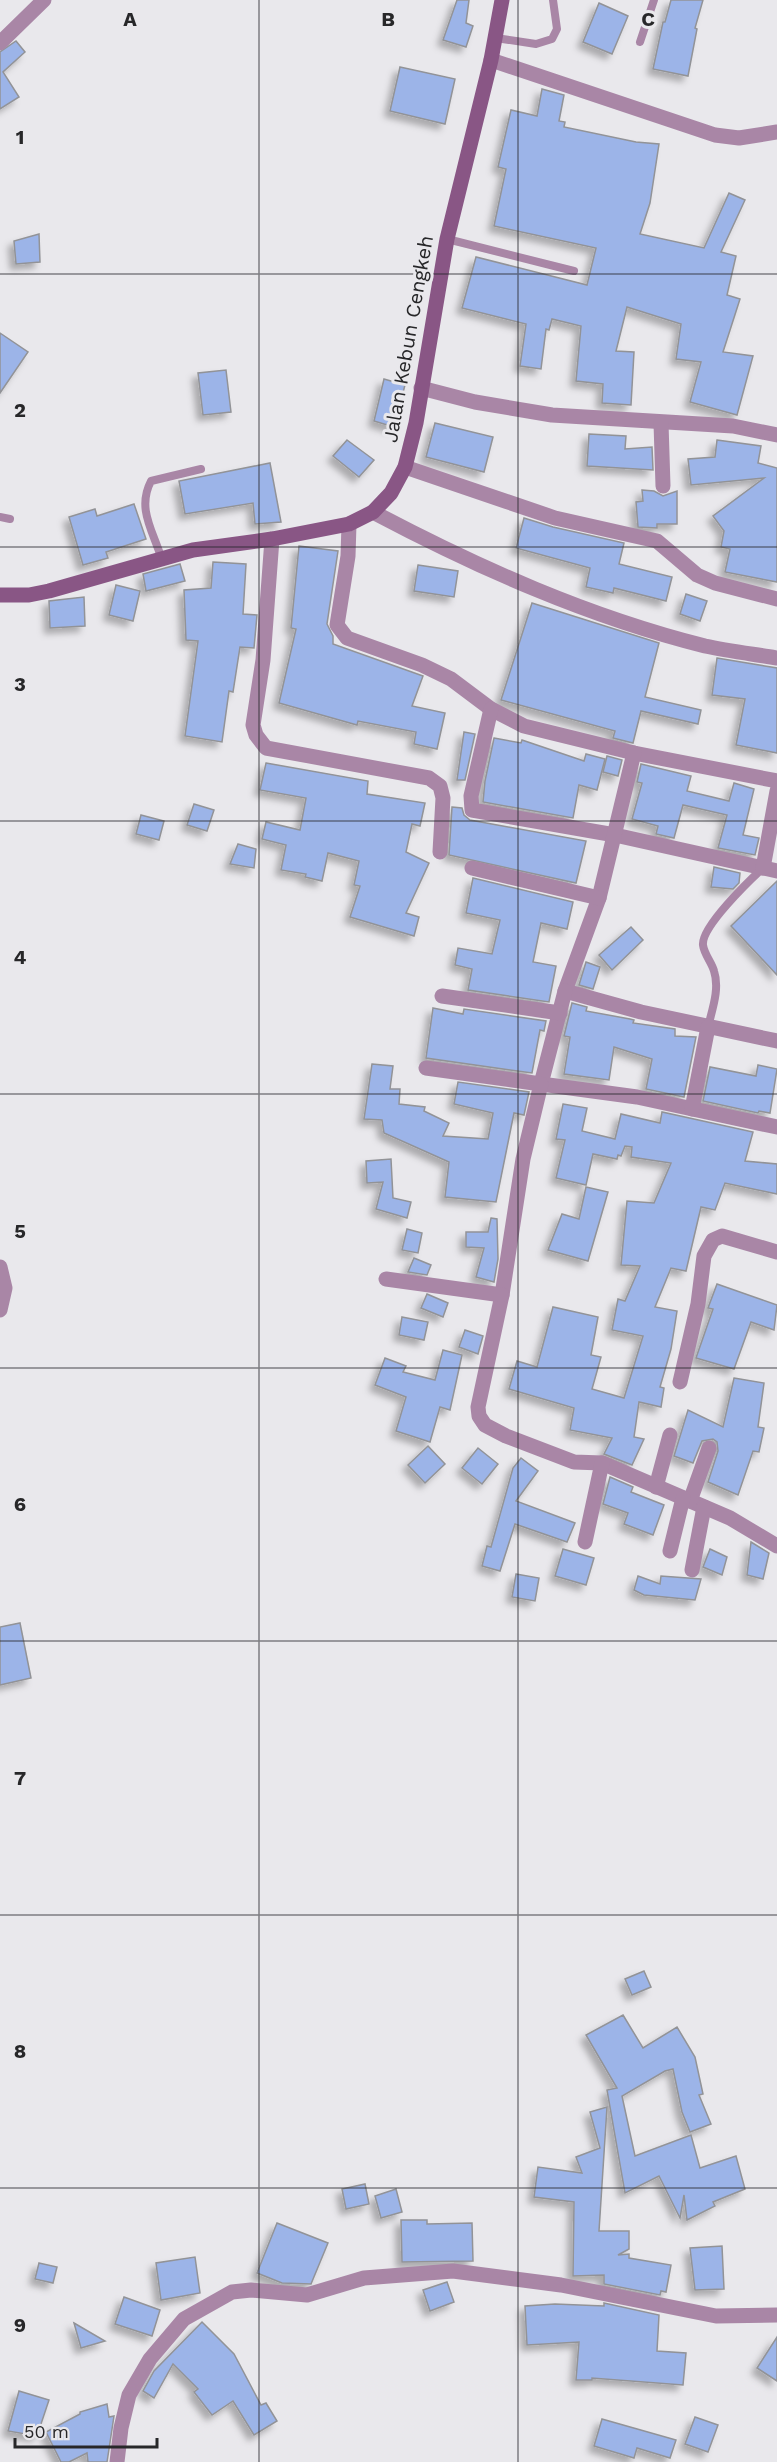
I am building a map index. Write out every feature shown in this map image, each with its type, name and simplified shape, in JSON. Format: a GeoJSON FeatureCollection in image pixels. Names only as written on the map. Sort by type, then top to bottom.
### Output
{"type":"FeatureCollection","features":[{"type":"Feature","properties":{"kind":"street"},"geometry":{"type":"LineString","coordinates":[[0,43],[44,0]]}},
{"type":"Feature","properties":{"kind":"street","name":"Jalan Kebun Cengkeh"},"geometry":{"type":"LineString","coordinates":[[0,595],[28,595],[58,589],[161,557],[220,544],[272,539],[349,524],[373,512],[391,493],[405,467],[447,239],[491,60],[502,0]]}},
{"type":"Feature","properties":{"kind":"street"},"geometry":{"type":"LineString","coordinates":[[491,60],[715,135],[739,138],[777,132]]}},
{"type":"Feature","properties":{"kind":"street"},"geometry":{"type":"LineString","coordinates":[[421,388],[475,402],[552,415],[733,426],[777,435]]}},
{"type":"Feature","properties":{"kind":"street"},"geometry":{"type":"LineString","coordinates":[[661,423],[663,486]]}},
{"type":"Feature","properties":{"kind":"street"},"geometry":{"type":"LineString","coordinates":[[405,467],[555,518],[657,541],[697,575],[715,583],[777,598]]}},
{"type":"Feature","properties":{"kind":"street"},"geometry":{"type":"LineString","coordinates":[[373,512],[504,577],[595,612],[705,646],[777,658]]}},
{"type":"Feature","properties":{"kind":"street"},"geometry":{"type":"LineString","coordinates":[[349,524],[348,556],[338,614],[339,631],[347,638],[422,665],[452,679],[491,709],[524,726],[634,753],[777,781]]}},
{"type":"Feature","properties":{"kind":"street"},"geometry":{"type":"LineString","coordinates":[[272,539],[263,660],[253,725],[256,735],[266,748],[429,778],[440,786],[443,798],[440,852]]}},
{"type":"Feature","properties":{"kind":"street"},"geometry":{"type":"LineString","coordinates":[[491,709],[471,796],[472,810],[615,835],[770,869],[777,791]]}},
{"type":"Feature","properties":{"kind":"street"},"geometry":{"type":"LineString","coordinates":[[634,753],[598,898],[565,992],[541,1083],[523,1159],[502,1295],[477,1407],[479,1416],[485,1425],[506,1436],[574,1462],[602,1463],[730,1518],[777,1546]]}},
{"type":"Feature","properties":{"kind":"street"},"geometry":{"type":"LineString","coordinates":[[472,868],[598,898]]}},
{"type":"Feature","properties":{"kind":"street"},"geometry":{"type":"LineString","coordinates":[[565,992],[708,1027],[777,1041]]}},
{"type":"Feature","properties":{"kind":"street"},"geometry":{"type":"LineString","coordinates":[[442,996],[560,1013]]}},
{"type":"Feature","properties":{"kind":"street"},"geometry":{"type":"LineString","coordinates":[[692,1109],[708,1027]]}},
{"type":"Feature","properties":{"kind":"street"},"geometry":{"type":"LineString","coordinates":[[426,1068],[637,1097],[777,1127]]}},
{"type":"Feature","properties":{"kind":"street"},"geometry":{"type":"LineString","coordinates":[[680,1382],[698,1304],[704,1256],[713,1240],[722,1236],[777,1252]]}},
{"type":"Feature","properties":{"kind":"street"},"geometry":{"type":"LineString","coordinates":[[0,1266],[5,1288],[0,1310]]}},
{"type":"Feature","properties":{"kind":"street"},"geometry":{"type":"LineString","coordinates":[[386,1279],[502,1295]]}},
{"type":"Feature","properties":{"kind":"street"},"geometry":{"type":"LineString","coordinates":[[656,1487],[670,1435]]}},
{"type":"Feature","properties":{"kind":"street"},"geometry":{"type":"LineString","coordinates":[[670,1551],[692,1502],[709,1448]]}},
{"type":"Feature","properties":{"kind":"street"},"geometry":{"type":"LineString","coordinates":[[585,1542],[602,1463]]}},
{"type":"Feature","properties":{"kind":"street"},"geometry":{"type":"LineString","coordinates":[[692,1502],[692,1570]]}},
{"type":"Feature","properties":{"kind":"street"},"geometry":{"type":"LineString","coordinates":[[117,2462],[121,2428],[129,2395],[150,2359],[184,2319],[232,2292],[251,2290],[307,2295],[364,2278],[453,2271],[561,2285],[716,2316],[777,2315]]}},
{"type":"Feature","properties":{"kind":"lane"},"geometry":{"type":"LineString","coordinates":[[496,38],[536,44],[552,39],[557,29],[553,0]]}},
{"type":"Feature","properties":{"kind":"lane"},"geometry":{"type":"LineString","coordinates":[[640,42],[654,0]]}},
{"type":"Feature","properties":{"kind":"lane"},"geometry":{"type":"LineString","coordinates":[[447,239],[574,271]]}},
{"type":"Feature","properties":{"kind":"lane"},"geometry":{"type":"LineString","coordinates":[[161,557],[143,504],[144,494],[151,481],[201,469]]}},
{"type":"Feature","properties":{"kind":"lane"},"geometry":{"type":"LineString","coordinates":[[0,518],[10,519]]}},
{"type":"Feature","properties":{"kind":"lane"},"geometry":{"type":"LineString","coordinates":[[708,1027],[717,987],[716,974],[703,945],[705,935],[736,894],[770,869]]}},
{"type":"Feature","properties":{"kind":"building"},"geometry":{"type":"Polygon","coordinates":[[[457,0],[469,0],[466,23],[473,26],[466,47],[443,40],[457,0]]]}},
{"type":"Feature","properties":{"kind":"building"},"geometry":{"type":"Polygon","coordinates":[[[671,0],[703,0],[695,28],[697,29],[688,76],[653,69],[663,22],[665,22],[671,0]]]}},
{"type":"Feature","properties":{"kind":"building"},"geometry":{"type":"Polygon","coordinates":[[[599,3],[628,16],[612,54],[583,42],[599,3]]]}},
{"type":"Feature","properties":{"kind":"building"},"geometry":{"type":"Polygon","coordinates":[[[16,41],[25,52],[3,72],[19,97],[0,109],[0,52],[16,41]]]}},
{"type":"Feature","properties":{"kind":"building"},"geometry":{"type":"Polygon","coordinates":[[[400,67],[455,79],[445,124],[390,111],[400,67]]]}},
{"type":"Feature","properties":{"kind":"building"},"geometry":{"type":"Polygon","coordinates":[[[542,89],[564,95],[559,121],[565,122],[564,127],[636,142],[659,144],[650,203],[640,234],[704,248],[729,193],[745,200],[721,252],[736,256],[727,295],[740,299],[723,352],[753,356],[737,415],[690,402],[701,362],[676,359],[681,324],[627,307],[616,351],[634,352],[631,405],[602,403],[603,384],[576,381],[581,326],[552,319],[549,330],[546,329],[541,369],[520,366],[526,324],[462,308],[476,257],[587,285],[596,248],[494,226],[506,169],[498,167],[511,110],[537,116],[542,89]]]}},
{"type":"Feature","properties":{"kind":"building"},"geometry":{"type":"Polygon","coordinates":[[[39,234],[40,262],[16,264],[14,241],[39,234]]]}},
{"type":"Feature","properties":{"kind":"building"},"geometry":{"type":"Polygon","coordinates":[[[0,333],[28,352],[0,393],[0,333]]]}},
{"type":"Feature","properties":{"kind":"building"},"geometry":{"type":"Polygon","coordinates":[[[226,370],[231,412],[203,415],[198,373],[226,370]]]}},
{"type":"Feature","properties":{"kind":"building"},"geometry":{"type":"Polygon","coordinates":[[[384,379],[405,385],[394,427],[374,421],[384,379]]]}},
{"type":"Feature","properties":{"kind":"building"},"geometry":{"type":"Polygon","coordinates":[[[435,423],[493,437],[484,472],[426,457],[435,423]]]}},
{"type":"Feature","properties":{"kind":"building"},"geometry":{"type":"Polygon","coordinates":[[[589,434],[626,436],[625,449],[652,447],[653,470],[587,466],[589,434]]]}},
{"type":"Feature","properties":{"kind":"building"},"geometry":{"type":"Polygon","coordinates":[[[347,440],[374,460],[359,477],[333,456],[347,440]]]}},
{"type":"Feature","properties":{"kind":"building"},"geometry":{"type":"Polygon","coordinates":[[[717,440],[761,446],[758,463],[777,468],[777,582],[725,572],[730,549],[721,547],[724,531],[713,516],[764,478],[691,485],[688,459],[715,457],[717,440]]]}},
{"type":"Feature","properties":{"kind":"building"},"geometry":{"type":"Polygon","coordinates":[[[270,463],[281,522],[255,524],[253,503],[185,514],[179,481],[270,463]]]}},
{"type":"Feature","properties":{"kind":"building"},"geometry":{"type":"Polygon","coordinates":[[[642,490],[654,491],[663,496],[677,491],[677,524],[657,524],[657,528],[638,527],[636,502],[643,501],[642,490]]]}},
{"type":"Feature","properties":{"kind":"building"},"geometry":{"type":"Polygon","coordinates":[[[134,504],[146,539],[106,552],[108,558],[83,565],[69,517],[95,509],[97,516],[134,504]]]}},
{"type":"Feature","properties":{"kind":"building"},"geometry":{"type":"Polygon","coordinates":[[[524,518],[624,543],[619,564],[672,577],[666,601],[614,588],[613,593],[586,587],[590,568],[516,548],[524,518]]]}},
{"type":"Feature","properties":{"kind":"building"},"geometry":{"type":"Polygon","coordinates":[[[299,546],[338,551],[327,624],[333,636],[333,644],[423,676],[412,706],[445,713],[437,749],[414,744],[416,732],[358,721],[357,725],[279,703],[296,629],[291,628],[299,546]]]}},
{"type":"Feature","properties":{"kind":"building"},"geometry":{"type":"Polygon","coordinates":[[[213,562],[246,564],[243,614],[257,615],[254,648],[240,647],[233,692],[229,691],[222,742],[185,736],[198,641],[186,640],[184,590],[211,588],[213,562]]]}},
{"type":"Feature","properties":{"kind":"building"},"geometry":{"type":"Polygon","coordinates":[[[180,564],[185,581],[146,591],[143,574],[180,564]]]}},
{"type":"Feature","properties":{"kind":"building"},"geometry":{"type":"Polygon","coordinates":[[[418,565],[458,571],[454,597],[414,591],[418,565]]]}},
{"type":"Feature","properties":{"kind":"building"},"geometry":{"type":"Polygon","coordinates":[[[116,585],[140,591],[133,621],[109,615],[116,585]]]}},
{"type":"Feature","properties":{"kind":"building"},"geometry":{"type":"Polygon","coordinates":[[[686,594],[707,601],[700,621],[680,614],[686,594]]]}},
{"type":"Feature","properties":{"kind":"building"},"geometry":{"type":"Polygon","coordinates":[[[84,597],[85,626],[50,628],[49,601],[84,597]]]}},
{"type":"Feature","properties":{"kind":"building"},"geometry":{"type":"Polygon","coordinates":[[[532,603],[659,643],[645,697],[701,710],[698,724],[641,711],[633,743],[613,738],[615,731],[501,700],[532,603]]]}},
{"type":"Feature","properties":{"kind":"building"},"geometry":{"type":"Polygon","coordinates":[[[717,658],[777,668],[777,753],[736,745],[745,699],[712,695],[717,658]]]}},
{"type":"Feature","properties":{"kind":"building"},"geometry":{"type":"Polygon","coordinates":[[[464,732],[475,734],[465,780],[457,780],[464,732]]]}},
{"type":"Feature","properties":{"kind":"building"},"geometry":{"type":"Polygon","coordinates":[[[494,738],[521,743],[522,740],[584,761],[586,754],[605,759],[597,790],[579,785],[573,818],[483,802],[494,738]]]}},
{"type":"Feature","properties":{"kind":"building"},"geometry":{"type":"Polygon","coordinates":[[[607,756],[622,760],[618,776],[603,772],[607,756]]]}},
{"type":"Feature","properties":{"kind":"building"},"geometry":{"type":"Polygon","coordinates":[[[266,763],[368,781],[367,794],[425,803],[420,826],[412,824],[406,852],[429,863],[406,913],[419,917],[414,936],[350,917],[360,886],[354,885],[359,861],[328,853],[322,881],[305,877],[306,874],[281,870],[286,845],[262,839],[266,822],[300,830],[306,798],[260,790],[266,763]]]}},
{"type":"Feature","properties":{"kind":"building"},"geometry":{"type":"Polygon","coordinates":[[[641,764],[691,776],[687,791],[729,801],[734,783],[754,789],[743,835],[759,838],[755,855],[718,848],[727,815],[683,805],[674,838],[656,834],[658,826],[632,819],[642,783],[637,782],[641,764]]]}},
{"type":"Feature","properties":{"kind":"building"},"geometry":{"type":"Polygon","coordinates":[[[194,804],[214,810],[207,831],[187,825],[194,804]]]}},
{"type":"Feature","properties":{"kind":"building"},"geometry":{"type":"Polygon","coordinates":[[[452,807],[462,808],[464,815],[470,820],[586,841],[576,883],[449,855],[452,807]]]}},
{"type":"Feature","properties":{"kind":"building"},"geometry":{"type":"Polygon","coordinates":[[[141,815],[164,821],[159,840],[136,834],[141,815]]]}},
{"type":"Feature","properties":{"kind":"building"},"geometry":{"type":"Polygon","coordinates":[[[238,844],[256,849],[254,868],[230,864],[238,844]]]}},
{"type":"Feature","properties":{"kind":"building"},"geometry":{"type":"Polygon","coordinates":[[[714,867],[740,873],[739,883],[733,889],[711,887],[714,867]]]}},
{"type":"Feature","properties":{"kind":"building"},"geometry":{"type":"Polygon","coordinates":[[[473,878],[573,902],[567,929],[541,923],[533,962],[556,966],[549,1002],[468,990],[472,969],[455,965],[458,948],[492,954],[500,920],[466,913],[473,878]]]}},
{"type":"Feature","properties":{"kind":"building"},"geometry":{"type":"Polygon","coordinates":[[[777,881],[777,975],[731,926],[777,881]]]}},
{"type":"Feature","properties":{"kind":"building"},"geometry":{"type":"Polygon","coordinates":[[[631,927],[643,940],[612,970],[599,955],[631,927]]]}},
{"type":"Feature","properties":{"kind":"building"},"geometry":{"type":"Polygon","coordinates":[[[586,962],[600,967],[593,989],[579,985],[586,962]]]}},
{"type":"Feature","properties":{"kind":"building"},"geometry":{"type":"Polygon","coordinates":[[[572,1003],[587,1007],[586,1011],[634,1020],[633,1023],[675,1029],[675,1036],[696,1037],[684,1097],[646,1089],[652,1059],[614,1047],[609,1080],[564,1074],[570,1037],[564,1036],[572,1003]]]}},
{"type":"Feature","properties":{"kind":"building"},"geometry":{"type":"Polygon","coordinates":[[[433,1008],[463,1014],[464,1009],[546,1021],[544,1031],[540,1030],[532,1073],[426,1058],[433,1008]]]}},
{"type":"Feature","properties":{"kind":"building"},"geometry":{"type":"Polygon","coordinates":[[[372,1064],[393,1066],[390,1089],[400,1089],[399,1104],[425,1107],[424,1111],[449,1123],[443,1136],[488,1139],[493,1113],[454,1104],[458,1082],[529,1092],[524,1115],[514,1113],[496,1202],[445,1197],[449,1162],[384,1133],[382,1120],[364,1119],[372,1064]]]}},
{"type":"Feature","properties":{"kind":"building"},"geometry":{"type":"Polygon","coordinates":[[[758,1065],[777,1069],[770,1113],[759,1111],[758,1113],[703,1101],[710,1067],[756,1076],[758,1065]]]}},
{"type":"Feature","properties":{"kind":"building"},"geometry":{"type":"Polygon","coordinates":[[[563,1104],[587,1108],[582,1131],[615,1139],[621,1114],[660,1123],[662,1112],[753,1132],[745,1161],[777,1164],[777,1194],[725,1183],[715,1210],[701,1207],[686,1271],[671,1268],[655,1307],[677,1311],[671,1349],[660,1387],[664,1388],[661,1407],[639,1402],[634,1437],[644,1439],[632,1465],[604,1454],[612,1438],[570,1430],[574,1408],[509,1389],[517,1361],[537,1367],[553,1307],[598,1317],[591,1355],[601,1357],[592,1389],[624,1398],[643,1336],[612,1330],[618,1299],[625,1301],[640,1266],[621,1265],[627,1201],[654,1203],[671,1163],[631,1157],[632,1147],[625,1146],[621,1156],[618,1155],[617,1159],[593,1154],[586,1185],[556,1178],[565,1140],[556,1139],[563,1104]]]}},
{"type":"Feature","properties":{"kind":"building"},"geometry":{"type":"Polygon","coordinates":[[[391,1159],[393,1198],[411,1202],[407,1218],[376,1209],[383,1182],[367,1183],[366,1161],[391,1159]]]}},
{"type":"Feature","properties":{"kind":"building"},"geometry":{"type":"Polygon","coordinates":[[[586,1187],[608,1192],[588,1261],[548,1250],[562,1214],[579,1219],[586,1187]]]}},
{"type":"Feature","properties":{"kind":"building"},"geometry":{"type":"Polygon","coordinates":[[[491,1218],[497,1219],[498,1259],[494,1282],[476,1277],[484,1248],[466,1247],[466,1232],[488,1232],[491,1218]]]}},
{"type":"Feature","properties":{"kind":"building"},"geometry":{"type":"Polygon","coordinates":[[[407,1229],[422,1233],[418,1253],[402,1250],[407,1229]]]}},
{"type":"Feature","properties":{"kind":"building"},"geometry":{"type":"Polygon","coordinates":[[[414,1258],[431,1265],[427,1275],[408,1272],[414,1258]]]}},
{"type":"Feature","properties":{"kind":"building"},"geometry":{"type":"Polygon","coordinates":[[[717,1284],[777,1305],[774,1330],[751,1322],[734,1369],[696,1358],[713,1309],[708,1308],[717,1284]]]}},
{"type":"Feature","properties":{"kind":"building"},"geometry":{"type":"Polygon","coordinates":[[[427,1294],[448,1303],[443,1317],[421,1308],[427,1294]]]}},
{"type":"Feature","properties":{"kind":"building"},"geometry":{"type":"Polygon","coordinates":[[[402,1317],[428,1322],[424,1340],[399,1335],[402,1317]]]}},
{"type":"Feature","properties":{"kind":"building"},"geometry":{"type":"Polygon","coordinates":[[[465,1330],[483,1336],[478,1354],[459,1347],[465,1330]]]}},
{"type":"Feature","properties":{"kind":"building"},"geometry":{"type":"Polygon","coordinates":[[[443,1350],[462,1355],[450,1410],[440,1407],[430,1442],[396,1431],[406,1397],[375,1385],[385,1358],[406,1366],[403,1372],[435,1380],[443,1350]]]}},
{"type":"Feature","properties":{"kind":"building"},"geometry":{"type":"Polygon","coordinates":[[[734,1378],[764,1383],[758,1427],[764,1428],[759,1452],[753,1451],[738,1495],[708,1482],[718,1451],[717,1442],[713,1439],[702,1441],[693,1463],[674,1456],[688,1410],[723,1427],[734,1378]]]}},
{"type":"Feature","properties":{"kind":"building"},"geometry":{"type":"Polygon","coordinates":[[[428,1446],[445,1464],[425,1483],[408,1465],[428,1446]]]}},
{"type":"Feature","properties":{"kind":"building"},"geometry":{"type":"Polygon","coordinates":[[[478,1448],[498,1464],[482,1484],[462,1468],[478,1448]]]}},
{"type":"Feature","properties":{"kind":"building"},"geometry":{"type":"Polygon","coordinates":[[[521,1458],[538,1471],[516,1501],[575,1523],[567,1542],[515,1524],[500,1571],[482,1566],[487,1546],[491,1547],[513,1468],[521,1458]]]}},
{"type":"Feature","properties":{"kind":"building"},"geometry":{"type":"Polygon","coordinates":[[[610,1477],[633,1487],[631,1492],[664,1505],[653,1535],[624,1524],[628,1513],[603,1504],[610,1477]]]}},
{"type":"Feature","properties":{"kind":"building"},"geometry":{"type":"Polygon","coordinates":[[[751,1542],[769,1553],[763,1579],[747,1575],[751,1542]]]}},
{"type":"Feature","properties":{"kind":"building"},"geometry":{"type":"Polygon","coordinates":[[[563,1549],[594,1558],[586,1585],[555,1576],[563,1549]]]}},
{"type":"Feature","properties":{"kind":"building"},"geometry":{"type":"Polygon","coordinates":[[[710,1549],[727,1557],[722,1575],[703,1567],[710,1549]]]}},
{"type":"Feature","properties":{"kind":"building"},"geometry":{"type":"Polygon","coordinates":[[[516,1574],[539,1578],[535,1601],[512,1597],[516,1574]]]}},
{"type":"Feature","properties":{"kind":"building"},"geometry":{"type":"Polygon","coordinates":[[[638,1576],[660,1584],[661,1576],[701,1579],[695,1600],[644,1595],[634,1590],[638,1576]]]}},
{"type":"Feature","properties":{"kind":"building"},"geometry":{"type":"Polygon","coordinates":[[[20,1623],[31,1678],[0,1685],[0,1627],[20,1623]]]}},
{"type":"Feature","properties":{"kind":"building"},"geometry":{"type":"Polygon","coordinates":[[[644,1971],[651,1987],[632,1995],[625,1979],[644,1971]]]}},
{"type":"Feature","properties":{"kind":"building"},"geometry":{"type":"Polygon","coordinates":[[[623,2015],[643,2048],[677,2027],[695,2057],[703,2094],[699,2095],[711,2124],[690,2132],[682,2112],[673,2069],[665,2071],[622,2096],[635,2156],[691,2135],[700,2168],[736,2156],[745,2189],[713,2202],[715,2206],[687,2220],[684,2195],[680,2218],[659,2176],[625,2193],[607,2090],[617,2088],[586,2035],[623,2015]]]}},
{"type":"Feature","properties":{"kind":"building"},"geometry":{"type":"Polygon","coordinates":[[[607,2107],[599,2231],[629,2231],[629,2249],[618,2255],[629,2254],[629,2258],[671,2265],[666,2292],[661,2291],[660,2295],[604,2284],[604,2275],[573,2276],[574,2202],[534,2197],[538,2167],[582,2173],[576,2157],[600,2148],[590,2112],[607,2107]]]}},
{"type":"Feature","properties":{"kind":"building"},"geometry":{"type":"Polygon","coordinates":[[[365,2184],[369,2204],[346,2209],[342,2189],[365,2184]]]}},
{"type":"Feature","properties":{"kind":"building"},"geometry":{"type":"Polygon","coordinates":[[[396,2189],[402,2212],[381,2218],[375,2196],[396,2189]]]}},
{"type":"Feature","properties":{"kind":"building"},"geometry":{"type":"Polygon","coordinates":[[[401,2220],[427,2220],[427,2224],[472,2223],[473,2261],[402,2262],[401,2220]]]}},
{"type":"Feature","properties":{"kind":"building"},"geometry":{"type":"Polygon","coordinates":[[[277,2223],[328,2243],[311,2284],[282,2283],[257,2273],[277,2223]]]}},
{"type":"Feature","properties":{"kind":"building"},"geometry":{"type":"Polygon","coordinates":[[[722,2246],[724,2289],[695,2290],[690,2248],[722,2246]]]}},
{"type":"Feature","properties":{"kind":"building"},"geometry":{"type":"Polygon","coordinates":[[[195,2257],[200,2293],[161,2300],[156,2263],[195,2257]]]}},
{"type":"Feature","properties":{"kind":"building"},"geometry":{"type":"Polygon","coordinates":[[[39,2263],[57,2267],[53,2283],[35,2279],[39,2263]]]}},
{"type":"Feature","properties":{"kind":"building"},"geometry":{"type":"Polygon","coordinates":[[[447,2282],[454,2302],[430,2311],[423,2290],[447,2282]]]}},
{"type":"Feature","properties":{"kind":"building"},"geometry":{"type":"Polygon","coordinates":[[[124,2297],[160,2310],[152,2336],[115,2324],[124,2297]]]}},
{"type":"Feature","properties":{"kind":"building"},"geometry":{"type":"Polygon","coordinates":[[[604,2303],[659,2315],[657,2351],[686,2353],[683,2385],[592,2378],[592,2380],[576,2380],[579,2342],[527,2345],[525,2306],[555,2304],[604,2306],[604,2303]]]}},
{"type":"Feature","properties":{"kind":"building"},"geometry":{"type":"Polygon","coordinates":[[[202,2322],[234,2354],[261,2405],[266,2403],[277,2421],[254,2435],[233,2401],[212,2415],[194,2392],[198,2389],[173,2364],[154,2398],[143,2391],[154,2371],[202,2322]]]}},
{"type":"Feature","properties":{"kind":"building"},"geometry":{"type":"Polygon","coordinates":[[[74,2323],[105,2341],[81,2348],[74,2323]]]}},
{"type":"Feature","properties":{"kind":"building"},"geometry":{"type":"Polygon","coordinates":[[[777,2337],[777,2381],[757,2368],[777,2337]]]}},
{"type":"Feature","properties":{"kind":"building"},"geometry":{"type":"Polygon","coordinates":[[[19,2391],[49,2400],[37,2436],[8,2431],[19,2391]]]}},
{"type":"Feature","properties":{"kind":"building"},"geometry":{"type":"Polygon","coordinates":[[[107,2404],[109,2417],[114,2416],[107,2462],[88,2462],[87,2453],[69,2462],[61,2462],[46,2432],[80,2412],[107,2404]]]}},
{"type":"Feature","properties":{"kind":"building"},"geometry":{"type":"Polygon","coordinates":[[[695,2417],[718,2425],[708,2452],[685,2444],[695,2417]]]}},
{"type":"Feature","properties":{"kind":"building"},"geometry":{"type":"Polygon","coordinates":[[[602,2419],[676,2440],[670,2458],[637,2448],[634,2458],[594,2446],[602,2419]]]}}]}
